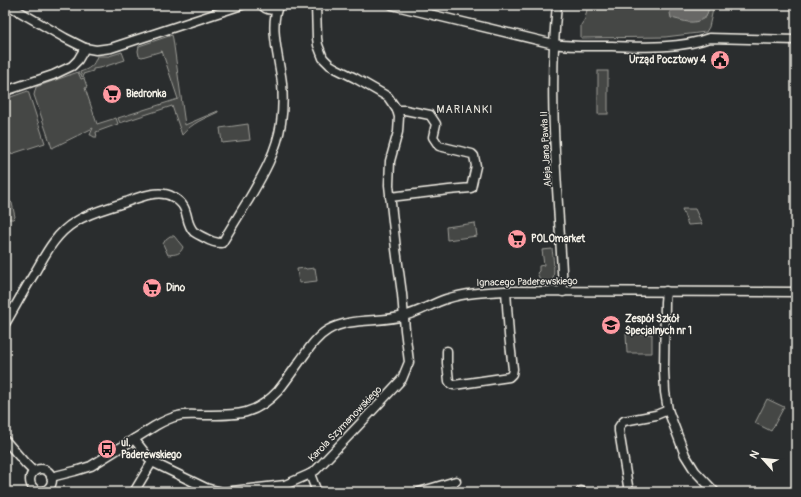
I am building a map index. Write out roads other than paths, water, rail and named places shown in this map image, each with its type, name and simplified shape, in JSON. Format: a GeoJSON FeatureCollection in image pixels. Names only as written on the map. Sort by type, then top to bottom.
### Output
{"type":"FeatureCollection","features":[{"type":"Feature","properties":{"kind":"street"},"geometry":{"type":"LineString","coordinates":[[8,5],[64,38],[85,48],[96,50],[111,48],[242,5]]}},
{"type":"Feature","properties":{"kind":"street"},"geometry":{"type":"LineString","coordinates":[[262,5],[266,9],[270,10],[279,5]]}},
{"type":"Feature","properties":{"kind":"street"},"geometry":{"type":"LineString","coordinates":[[275,33],[275,14],[279,5]]}},
{"type":"Feature","properties":{"kind":"street"},"geometry":{"type":"LineString","coordinates":[[316,5],[316,38],[323,58],[330,65],[383,94],[397,110],[430,115],[436,124],[433,137],[439,146],[472,154],[474,156],[476,166],[471,188],[390,197]]}},
{"type":"Feature","properties":{"kind":"street"},"geometry":{"type":"LineString","coordinates":[[392,5],[421,8],[554,44],[567,46],[632,47],[673,45],[698,42],[709,38],[796,40]]}},
{"type":"Feature","properties":{"kind":"street","name":"Aleja Jana Pawła II"},"geometry":{"type":"LineString","coordinates":[[558,5],[554,44],[553,100],[563,292]]}},
{"type":"Feature","properties":{"kind":"street"},"geometry":{"type":"LineString","coordinates":[[5,324],[45,254],[58,236],[74,222],[88,215],[140,196],[159,193],[167,194],[180,201],[194,232],[217,243],[222,243],[269,163],[280,132],[283,101],[282,83],[275,33],[270,10]]}},
{"type":"Feature","properties":{"kind":"street"},"geometry":{"type":"LineString","coordinates":[[5,91],[52,75],[72,66],[78,60],[85,48]]}},
{"type":"Feature","properties":{"kind":"street","name":"Karola Szymanowskiego"},"geometry":{"type":"LineString","coordinates":[[134,439],[152,462],[206,488],[223,492],[285,484],[316,470],[402,379],[409,362],[390,197],[389,174],[390,161],[398,132],[399,117],[397,110]]}},
{"type":"Feature","properties":{"kind":"street"},"geometry":{"type":"LineString","coordinates":[[447,351],[450,384],[454,385],[509,377],[512,374],[513,370],[506,291]]}},
{"type":"Feature","properties":{"kind":"street","name":"Ignacego Paderewskiego"},"geometry":{"type":"LineString","coordinates":[[51,476],[91,466],[165,420],[177,416],[240,414],[257,408],[272,398],[315,342],[329,329],[353,322],[392,319],[404,316],[455,296],[477,292],[506,291],[796,292]]}},
{"type":"Feature","properties":{"kind":"street"},"geometry":{"type":"LineString","coordinates":[[666,292],[664,370],[668,410],[690,463],[695,471],[715,492]]}},
{"type":"Feature","properties":{"kind":"street"},"geometry":{"type":"LineString","coordinates":[[628,492],[619,438],[619,427],[624,421],[656,415],[668,410]]}},
{"type":"Feature","properties":{"kind":"street"},"geometry":{"type":"LineString","coordinates":[[5,440],[33,471]]}},
{"type":"Feature","properties":{"kind":"street"},"geometry":{"type":"LineString","coordinates":[[134,492],[152,462]]}},
{"type":"Feature","properties":{"kind":"street"},"geometry":{"type":"LineString","coordinates":[[40,468],[50,473],[51,476],[52,481],[47,489],[39,491],[34,489],[29,480],[33,471],[40,468]]}},
{"type":"Feature","properties":{"kind":"street"},"geometry":{"type":"LineString","coordinates":[[310,474],[317,492]]}},
{"type":"Feature","properties":{"kind":"street"},"geometry":{"type":"LineString","coordinates":[[419,492],[456,481]]}},
{"type":"Feature","properties":{"kind":"place","name":"Urząd Pocztowy 4"},"geometry":{"type":"Point","coordinates":[720,60]}},
{"type":"Feature","properties":{"kind":"place","name":"Biedronka"},"geometry":{"type":"Point","coordinates":[112,94]}},
{"type":"Feature","properties":{"kind":"place","name":"POLOmarket"},"geometry":{"type":"Point","coordinates":[517,239]}},
{"type":"Feature","properties":{"kind":"place","name":"Dino"},"geometry":{"type":"Point","coordinates":[152,288]}},
{"type":"Feature","properties":{"kind":"place","name":"Zespół Szkół Specjalnych nr 1"},"geometry":{"type":"Point","coordinates":[611,325]}},
{"type":"Feature","properties":{"kind":"place","name":"ul. Paderewskiego"},"geometry":{"type":"Point","coordinates":[107,449]}},
{"type":"Feature","properties":{"kind":"district","name":"MARIANKI"},"geometry":{"type":"Point","coordinates":[465,109]}}]}
